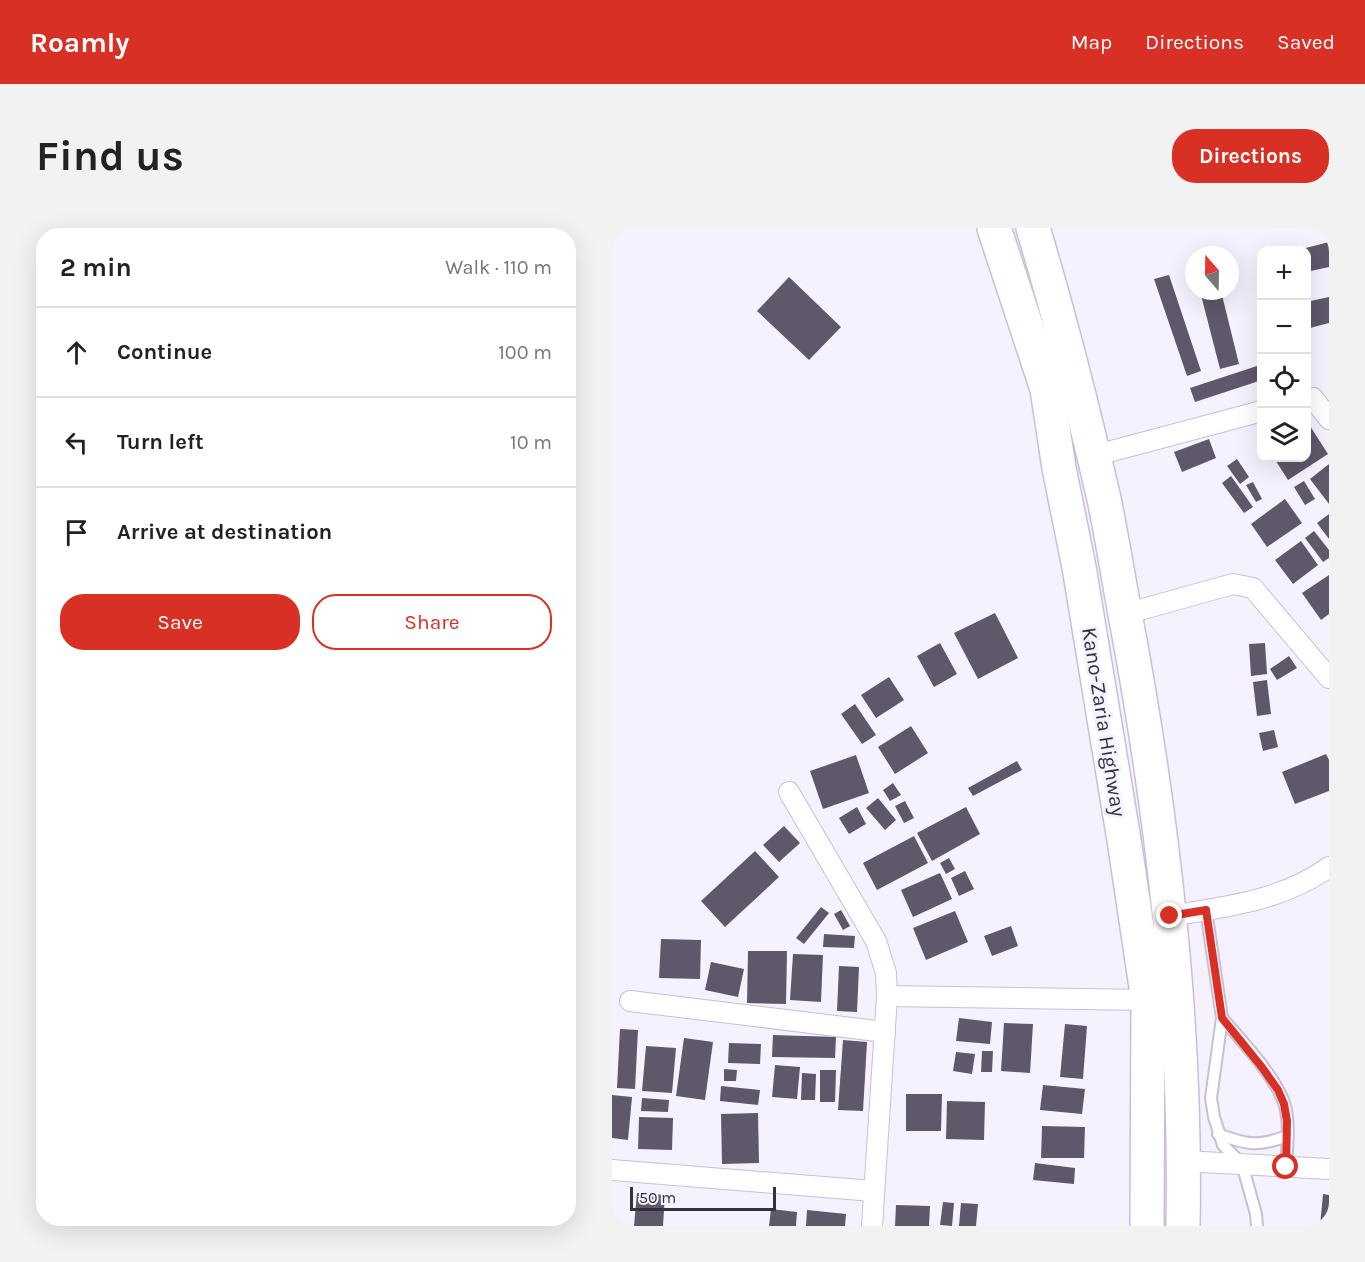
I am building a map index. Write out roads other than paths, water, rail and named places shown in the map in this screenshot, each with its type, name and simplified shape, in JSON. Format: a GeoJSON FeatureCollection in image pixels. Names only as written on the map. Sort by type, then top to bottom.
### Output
{"type":"FeatureCollection","features":[{"type":"Feature","properties":{"kind":"highway","name":"Kano-Zaria Highway"},"geometry":{"type":"LineString","coordinates":[[994,228],[1047,389],[1059,468],[1085,603],[1148,1000],[1147,1226]]}},
{"type":"Feature","properties":{"kind":"highway","name":"Kano-Zaria Highway"},"geometry":{"type":"LineString","coordinates":[[1033,228],[1062,325],[1104,500],[1147,733],[1174,953],[1184,1161],[1183,1226]]}},
{"type":"Feature","properties":{"kind":"street"},"geometry":{"type":"LineString","coordinates":[[1316,397],[1329,419]]}},
{"type":"Feature","properties":{"kind":"street"},"geometry":{"type":"LineString","coordinates":[[1093,456],[1257,412]]}},
{"type":"Feature","properties":{"kind":"street"},"geometry":{"type":"LineString","coordinates":[[1125,614],[1233,584],[1253,588],[1329,678]]}},
{"type":"Feature","properties":{"kind":"street"},"geometry":{"type":"LineString","coordinates":[[789,792],[876,941],[886,973],[888,996],[872,1226]]}},
{"type":"Feature","properties":{"kind":"street"},"geometry":{"type":"LineString","coordinates":[[1170,916],[1257,900],[1285,892],[1329,867]]}},
{"type":"Feature","properties":{"kind":"street"},"geometry":{"type":"LineString","coordinates":[[888,996],[1148,1000]]}},
{"type":"Feature","properties":{"kind":"street"},"geometry":{"type":"LineString","coordinates":[[630,1001],[885,1032]]}},
{"type":"Feature","properties":{"kind":"street"},"geometry":{"type":"LineString","coordinates":[[1184,1161],[1329,1169]]}},
{"type":"Feature","properties":{"kind":"street"},"geometry":{"type":"LineString","coordinates":[[612,1170],[873,1191]]}},
{"type":"Feature","properties":{"kind":"lane"},"geometry":{"type":"LineString","coordinates":[[1206,910],[1222,1018],[1211,1098],[1218,1134],[1223,1145],[1242,1164],[1256,1214],[1257,1226]]}},
{"type":"Feature","properties":{"kind":"lane"},"geometry":{"type":"LineString","coordinates":[[1222,1018],[1278,1090],[1284,1104],[1287,1121],[1286,1167]]}},
{"type":"Feature","properties":{"kind":"lane"},"geometry":{"type":"LineString","coordinates":[[1218,1134],[1256,1145],[1287,1136]]}}]}
